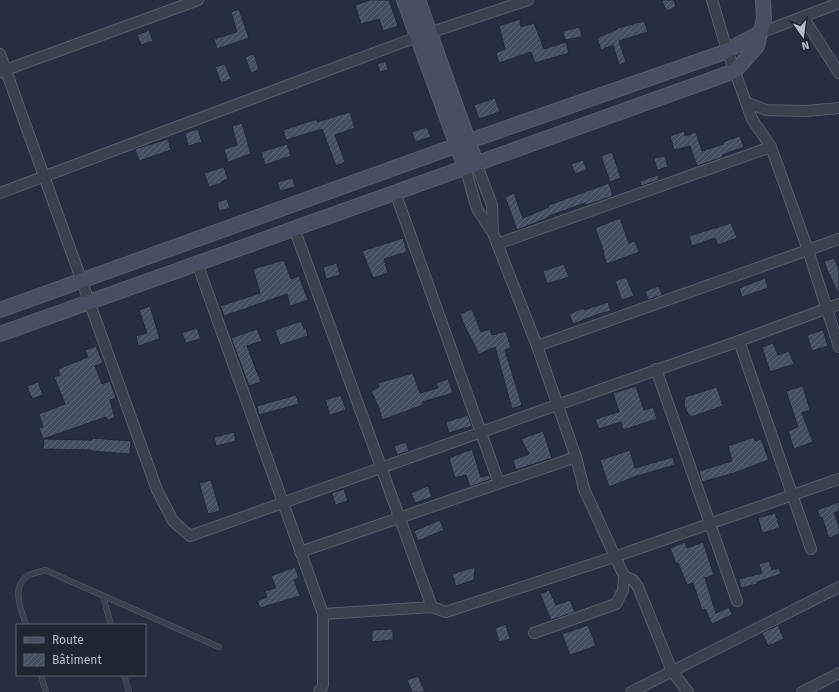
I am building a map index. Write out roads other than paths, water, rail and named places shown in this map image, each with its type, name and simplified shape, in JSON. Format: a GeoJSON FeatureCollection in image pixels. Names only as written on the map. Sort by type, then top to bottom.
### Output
{"type":"FeatureCollection","features":[{"type":"Feature","properties":{"kind":"street"},"geometry":{"type":"LineString","coordinates":[[3,71],[198,0]]}},
{"type":"Feature","properties":{"kind":"street"},"geometry":{"type":"LineString","coordinates":[[404,0],[423,35],[471,165],[492,205],[493,233]]}},
{"type":"Feature","properties":{"kind":"street"},"geometry":{"type":"LineString","coordinates":[[418,0],[423,35]]}},
{"type":"Feature","properties":{"kind":"street"},"geometry":{"type":"LineString","coordinates":[[0,193],[423,35],[528,0]]}},
{"type":"Feature","properties":{"kind":"street"},"geometry":{"type":"LineString","coordinates":[[712,0],[734,71],[752,119],[771,147],[808,250],[839,347]]}},
{"type":"Feature","properties":{"kind":"street"},"geometry":{"type":"LineString","coordinates":[[0,334],[734,71],[757,46],[764,20],[763,0]]}},
{"type":"Feature","properties":{"kind":"street"},"geometry":{"type":"LineString","coordinates":[[0,310],[463,143],[727,50],[760,33],[839,3]]}},
{"type":"Feature","properties":{"kind":"street"},"geometry":{"type":"LineString","coordinates":[[803,17],[839,73]]}},
{"type":"Feature","properties":{"kind":"street"},"geometry":{"type":"LineString","coordinates":[[0,54],[3,71],[44,177],[157,490],[174,521],[190,536],[839,304]]}},
{"type":"Feature","properties":{"kind":"street"},"geometry":{"type":"LineString","coordinates":[[746,102],[766,110],[806,111],[839,108]]}},
{"type":"Feature","properties":{"kind":"street"},"geometry":{"type":"LineString","coordinates":[[497,244],[771,147]]}},
{"type":"Feature","properties":{"kind":"street"},"geometry":{"type":"LineString","coordinates":[[471,165],[477,209],[493,233],[537,346],[576,457],[584,488],[614,557],[624,576],[623,590],[616,604],[534,633]]}},
{"type":"Feature","properties":{"kind":"street"},"geometry":{"type":"LineString","coordinates":[[395,192],[499,483]]}},
{"type":"Feature","properties":{"kind":"street"},"geometry":{"type":"LineString","coordinates":[[294,228],[398,518],[432,607]]}},
{"type":"Feature","properties":{"kind":"street"},"geometry":{"type":"LineString","coordinates":[[537,346],[839,239]]}},
{"type":"Feature","properties":{"kind":"street"},"geometry":{"type":"LineString","coordinates":[[197,263],[323,614],[323,685],[319,692]]}},
{"type":"Feature","properties":{"kind":"street"},"geometry":{"type":"LineString","coordinates":[[739,341],[811,549]]}},
{"type":"Feature","properties":{"kind":"street"},"geometry":{"type":"LineString","coordinates":[[656,370],[737,601]]}},
{"type":"Feature","properties":{"kind":"street"},"geometry":{"type":"LineString","coordinates":[[300,552],[576,457]]}},
{"type":"Feature","properties":{"kind":"street"},"geometry":{"type":"LineString","coordinates":[[323,614],[432,607],[446,612],[614,557],[839,479]]}},
{"type":"Feature","properties":{"kind":"street"},"geometry":{"type":"LineString","coordinates":[[624,576],[633,580],[638,587],[672,671],[688,692]]}},
{"type":"Feature","properties":{"kind":"street"},"geometry":{"type":"LineString","coordinates":[[631,692],[839,586]]}},
{"type":"Feature","properties":{"kind":"street"},"geometry":{"type":"LineString","coordinates":[[802,692],[839,673]]}},
{"type":"Feature","properties":{"kind":"lane"},"geometry":{"type":"LineString","coordinates":[[26,624],[18,597],[20,584],[30,575],[45,570],[219,647]]}},
{"type":"Feature","properties":{"kind":"lane"},"geometry":{"type":"LineString","coordinates":[[103,596],[111,624]]}},
{"type":"Feature","properties":{"kind":"lane"},"geometry":{"type":"LineString","coordinates":[[41,676],[46,692]]}},
{"type":"Feature","properties":{"kind":"lane"},"geometry":{"type":"LineString","coordinates":[[124,676],[129,692]]}}]}
